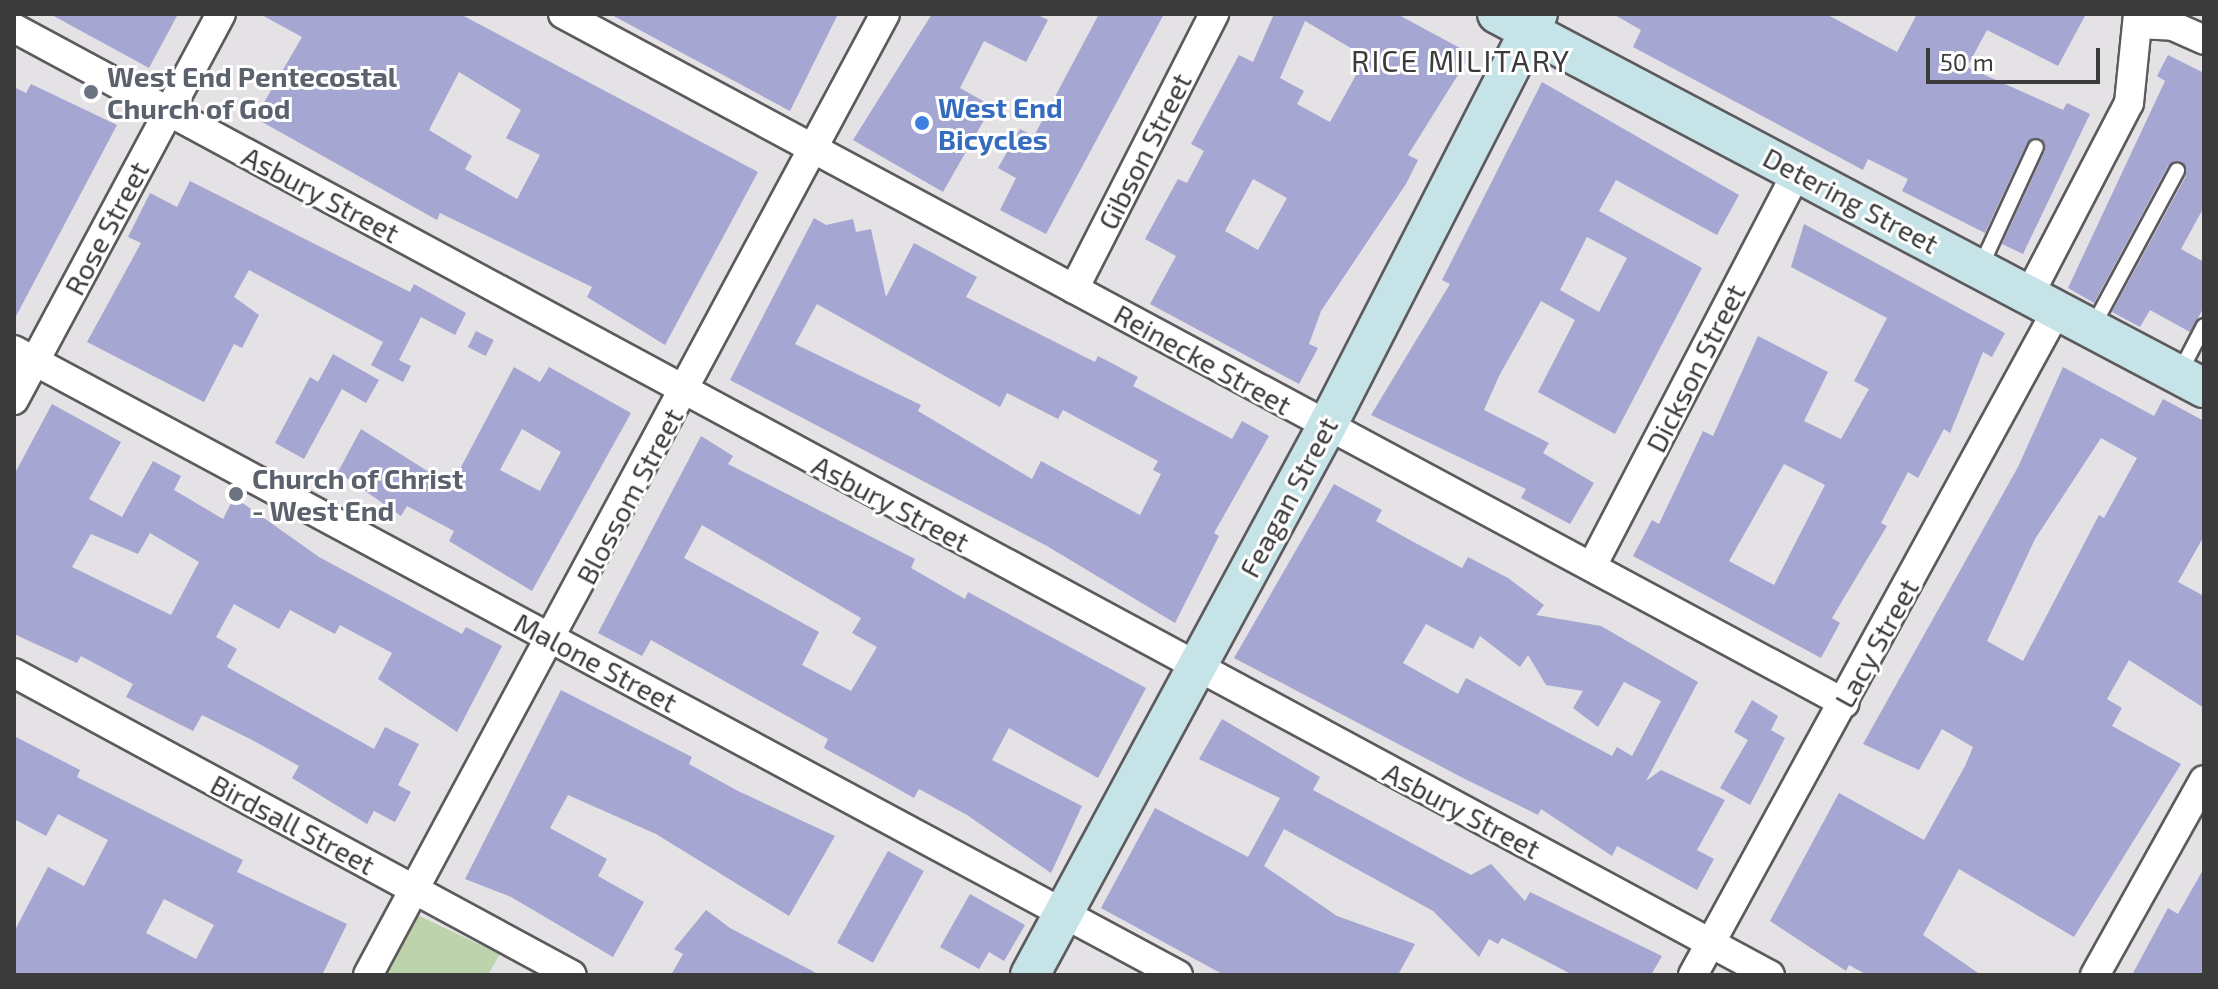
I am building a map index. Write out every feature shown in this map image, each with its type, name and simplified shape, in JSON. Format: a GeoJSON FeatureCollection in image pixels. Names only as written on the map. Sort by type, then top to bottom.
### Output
{"type":"FeatureCollection","features":[{"type":"Feature","properties":{"kind":"street","name":"Rose Street"},"geometry":{"type":"LineString","coordinates":[[14,400],[24,356],[168,111],[221,14]]}},
{"type":"Feature","properties":{"kind":"street","name":"Reinecke Street"},"geometry":{"type":"LineString","coordinates":[[563,14],[1844,703]]}},
{"type":"Feature","properties":{"kind":"street","name":"Blossom Street"},"geometry":{"type":"LineString","coordinates":[[368,975],[553,639],[885,14]]}},
{"type":"Feature","properties":{"kind":"street","name":"Gibson Street"},"geometry":{"type":"LineString","coordinates":[[1074,289],[1214,14]]}},
{"type":"Feature","properties":{"kind":"street","name":"Detering Street"},"geometry":{"type":"LineString","coordinates":[[1521,19],[2191,381]]}},
{"type":"Feature","properties":{"kind":"street","name":"Feagan Street"},"geometry":{"type":"LineString","coordinates":[[1030,975],[1327,426],[1521,19]]}},
{"type":"Feature","properties":{"kind":"street"},"geometry":{"type":"LineString","coordinates":[[2138,19],[2173,26],[2204,40]]}},
{"type":"Feature","properties":{"kind":"street","name":"Lacy Street"},"geometry":{"type":"LineString","coordinates":[[1693,975],[1844,703],[2043,302],[2126,111],[2138,19]]}},
{"type":"Feature","properties":{"kind":"street","name":"Asbury Street"},"geometry":{"type":"LineString","coordinates":[[14,28],[1770,975]]}},
{"type":"Feature","properties":{"kind":"street","name":"Dickson Street"},"geometry":{"type":"LineString","coordinates":[[1592,566],[1798,171]]}},
{"type":"Feature","properties":{"kind":"street","name":"Malone Street"},"geometry":{"type":"LineString","coordinates":[[24,356],[1178,975]]}},
{"type":"Feature","properties":{"kind":"street","name":"Birdsall Street"},"geometry":{"type":"LineString","coordinates":[[14,673],[572,975]]}},
{"type":"Feature","properties":{"kind":"street"},"geometry":{"type":"LineString","coordinates":[[2095,975],[2204,780]]}},
{"type":"Feature","properties":{"kind":"lane"},"geometry":{"type":"LineString","coordinates":[[1980,268],[2036,147]]}},
{"type":"Feature","properties":{"kind":"lane"},"geometry":{"type":"LineString","coordinates":[[2092,328],[2177,171]]}},
{"type":"Feature","properties":{"kind":"lane"},"geometry":{"type":"LineString","coordinates":[[2191,381],[2204,326]]}},
{"type":"Feature","properties":{"kind":"green space"},"geometry":{"type":"Polygon","coordinates":[[[417,915],[500,954],[488,975],[378,975],[417,915]]]}},
{"type":"Feature","properties":{"kind":"building"},"geometry":{"type":"Polygon","coordinates":[[[50,14],[178,14],[149,68],[50,14]]]}},
{"type":"Feature","properties":{"kind":"building"},"geometry":{"type":"Polygon","coordinates":[[[260,14],[460,14],[758,172],[665,345],[587,297],[592,287],[440,213],[437,220],[255,118],[302,37],[260,14]],[[459,72],[429,130],[472,156],[465,169],[517,199],[540,155],[506,138],[521,110],[459,72]]]}},
{"type":"Feature","properties":{"kind":"building"},"geometry":{"type":"Polygon","coordinates":[[[610,14],[838,14],[790,111],[610,14]]]}},
{"type":"Feature","properties":{"kind":"building","name":"West End Bicycles"},"geometry":{"type":"Polygon","coordinates":[[[932,14],[1036,14],[1048,20],[1026,62],[984,41],[960,88],[992,106],[943,192],[853,140],[932,14]]]}},
{"type":"Feature","properties":{"kind":"building"},"geometry":{"type":"Polygon","coordinates":[[[1099,14],[1164,14],[1046,234],[1000,210],[1016,178],[998,168],[1020,129],[1034,136],[1099,14]]]}},
{"type":"Feature","properties":{"kind":"building"},"geometry":{"type":"Polygon","coordinates":[[[1274,14],[1397,14],[1471,54],[1408,155],[1418,160],[1406,184],[1321,311],[1309,344],[1318,348],[1299,384],[1150,304],[1176,256],[1145,239],[1178,179],[1187,183],[1204,151],[1191,144],[1239,55],[1253,62],[1274,14]],[[1305,21],[1280,78],[1304,91],[1297,104],[1330,122],[1366,57],[1305,21]],[[1253,179],[1225,231],[1258,250],[1287,198],[1253,179]]]}},
{"type":"Feature","properties":{"kind":"building"},"geometry":{"type":"Polygon","coordinates":[[[1613,14],[1826,14],[1897,52],[1917,14],[2086,14],[2058,66],[1987,30],[1967,67],[2063,110],[2067,103],[2090,114],[2023,254],[2002,244],[2045,151],[2041,138],[2027,143],[1985,233],[1902,191],[1908,179],[1868,159],[1863,170],[1633,47],[1641,30],[1613,14]]]}},
{"type":"Feature","properties":{"kind":"building"},"geometry":{"type":"Polygon","coordinates":[[[2168,55],[2204,73],[2204,207],[2181,249],[2204,262],[2204,307],[2190,332],[2150,310],[2140,327],[2112,312],[2186,176],[2181,162],[2168,166],[2094,303],[2068,288],[2165,81],[2157,76],[2168,55]]]}},
{"type":"Feature","properties":{"kind":"building"},"geometry":{"type":"Polygon","coordinates":[[[1542,82],[1739,195],[1717,235],[1616,180],[1599,211],[1702,268],[1615,434],[1538,392],[1575,320],[1541,301],[1499,376],[1484,410],[1549,443],[1543,453],[1594,483],[1570,524],[1521,498],[1526,489],[1371,415],[1450,284],[1442,280],[1542,82]],[[1587,237],[1560,290],[1599,312],[1627,258],[1587,237]]]}},
{"type":"Feature","properties":{"kind":"building"},"geometry":{"type":"Polygon","coordinates":[[[31,84],[117,125],[14,320],[14,87],[26,93],[31,84]]]}},
{"type":"Feature","properties":{"kind":"building"},"geometry":{"type":"Polygon","coordinates":[[[190,181],[410,292],[414,284],[466,313],[455,335],[421,317],[399,360],[411,366],[403,382],[371,365],[383,342],[249,270],[234,297],[259,315],[242,348],[234,344],[204,402],[87,342],[141,243],[128,237],[150,193],[177,207],[190,181]]]}},
{"type":"Feature","properties":{"kind":"building"},"geometry":{"type":"Polygon","coordinates":[[[814,218],[826,225],[853,219],[856,232],[871,229],[886,297],[914,243],[977,277],[966,297],[1095,362],[1098,356],[1138,377],[1133,386],[1232,439],[1242,421],[1269,436],[1214,533],[1219,536],[1175,623],[1047,546],[730,380],[814,218]],[[817,304],[795,344],[921,405],[918,411],[1032,479],[1041,461],[1140,515],[1161,474],[1153,470],[1158,461],[1063,410],[1058,419],[1007,393],[1000,407],[817,304]]]}},
{"type":"Feature","properties":{"kind":"building"},"geometry":{"type":"Polygon","coordinates":[[[1804,224],[2005,333],[1992,357],[1983,352],[1950,433],[1944,429],[1918,478],[1908,472],[1881,523],[1887,526],[1832,618],[1840,623],[1821,658],[1633,556],[1652,520],[1659,524],[1703,431],[1713,436],[1758,336],[1828,372],[1804,421],[1841,439],[1869,389],[1854,381],[1887,318],[1791,267],[1804,224]],[[1784,464],[1729,561],[1774,585],[1825,485],[1784,464]]]}},
{"type":"Feature","properties":{"kind":"building"},"geometry":{"type":"Polygon","coordinates":[[[476,331],[494,340],[486,356],[468,347],[476,331]]]}},
{"type":"Feature","properties":{"kind":"building"},"geometry":{"type":"Polygon","coordinates":[[[333,354],[379,380],[366,403],[342,389],[304,459],[275,443],[310,377],[318,382],[333,354]]]}},
{"type":"Feature","properties":{"kind":"building"},"geometry":{"type":"Polygon","coordinates":[[[514,367],[540,382],[549,367],[631,413],[532,591],[449,541],[454,531],[407,506],[401,516],[338,472],[361,429],[451,486],[514,367]],[[522,429],[500,470],[540,491],[561,452],[522,429]]]}},
{"type":"Feature","properties":{"kind":"building"},"geometry":{"type":"Polygon","coordinates":[[[2063,367],[2154,416],[2163,399],[2204,421],[2204,536],[2178,582],[2204,596],[2204,708],[2129,660],[2107,699],[2122,708],[2112,726],[2181,764],[2074,937],[1959,869],[1923,935],[1981,975],[1867,975],[1849,965],[1846,971],[1770,921],[1839,793],[1924,840],[1965,766],[1973,747],[1942,729],[1919,770],[1863,744],[2018,467],[2063,367]],[[2101,438],[2035,539],[1987,641],[2023,661],[2099,515],[2104,518],[2137,458],[2101,438]]]}},
{"type":"Feature","properties":{"kind":"building"},"geometry":{"type":"Polygon","coordinates":[[[52,404],[121,442],[89,499],[122,517],[153,461],[181,476],[174,490],[223,519],[234,497],[319,557],[462,634],[466,627],[502,646],[457,732],[378,679],[392,653],[340,625],[335,634],[290,610],[279,629],[234,604],[216,637],[237,649],[227,667],[374,749],[385,727],[419,744],[398,785],[411,792],[395,822],[374,811],[367,824],[292,778],[299,766],[252,740],[202,715],[193,731],[126,697],[133,684],[81,656],[77,663],[14,634],[14,475],[52,404]],[[150,533],[138,554],[91,534],[72,567],[171,615],[199,562],[150,533]]]}},
{"type":"Feature","properties":{"kind":"building"},"geometry":{"type":"Polygon","coordinates":[[[701,436],[733,456],[728,464],[915,559],[911,568],[965,599],[968,592],[1146,688],[1098,778],[1009,728],[992,760],[1082,806],[1051,873],[967,815],[919,789],[914,798],[824,748],[828,739],[651,640],[642,656],[598,633],[701,436]],[[702,525],[684,558],[819,632],[802,665],[851,691],[877,647],[852,633],[861,618],[702,525]]]}},
{"type":"Feature","properties":{"kind":"building"},"geometry":{"type":"Polygon","coordinates":[[[1334,484],[1382,510],[1376,521],[1408,539],[1462,568],[1468,557],[1508,578],[1544,605],[1536,615],[1601,626],[1698,682],[1646,781],[1661,770],[1725,800],[1697,850],[1714,859],[1697,890],[1617,846],[1612,856],[1541,809],[1538,815],[1234,658],[1334,484]],[[1426,624],[1403,663],[1458,694],[1466,678],[1612,756],[1617,747],[1632,756],[1661,701],[1624,682],[1598,727],[1573,708],[1583,691],[1546,685],[1528,655],[1520,667],[1480,636],[1473,649],[1426,624]]]}},
{"type":"Feature","properties":{"kind":"building"},"geometry":{"type":"Polygon","coordinates":[[[561,690],[692,757],[689,764],[738,791],[835,836],[789,916],[656,834],[568,795],[550,828],[607,859],[598,876],[644,902],[613,957],[511,897],[465,879],[561,690]]]}},
{"type":"Feature","properties":{"kind":"building"},"geometry":{"type":"Polygon","coordinates":[[[1752,700],[1778,716],[1771,730],[1785,738],[1750,805],[1720,788],[1748,740],[1734,732],[1752,700]]]}},
{"type":"Feature","properties":{"kind":"building"},"geometry":{"type":"Polygon","coordinates":[[[1222,719],[1320,777],[1313,790],[1471,875],[1491,864],[1525,901],[1530,892],[1662,956],[1651,975],[1571,974],[1502,938],[1498,944],[1489,939],[1479,957],[1433,911],[1284,829],[1264,866],[1337,916],[1415,944],[1398,975],[1224,975],[1101,908],[1155,808],[1248,857],[1280,798],[1199,759],[1222,719]]]}},
{"type":"Feature","properties":{"kind":"building"},"geometry":{"type":"Polygon","coordinates":[[[14,736],[80,770],[77,777],[243,860],[237,872],[347,924],[322,975],[14,975],[14,932],[48,867],[84,886],[108,840],[58,814],[46,836],[14,819],[14,736]],[[164,899],[146,933],[196,959],[214,925],[164,899]]]}},
{"type":"Feature","properties":{"kind":"building"},"geometry":{"type":"Polygon","coordinates":[[[888,851],[924,871],[873,963],[837,943],[888,851]]]}},
{"type":"Feature","properties":{"kind":"building"},"geometry":{"type":"Polygon","coordinates":[[[2204,868],[2204,975],[2132,975],[2168,908],[2178,914],[2204,868]]]}},
{"type":"Feature","properties":{"kind":"building"},"geometry":{"type":"Polygon","coordinates":[[[970,894],[1025,925],[1004,961],[989,952],[979,969],[940,947],[970,894]]]}},
{"type":"Feature","properties":{"kind":"building"},"geometry":{"type":"Polygon","coordinates":[[[706,910],[730,928],[820,975],[671,975],[683,954],[674,949],[706,910]]]}},
{"type":"Feature","properties":{"kind":"place","name":"West End Pentecostal Church of God"},"geometry":{"type":"Point","coordinates":[91,92]}},
{"type":"Feature","properties":{"kind":"place","name":"West End Bicycles"},"geometry":{"type":"Point","coordinates":[922,123]}},
{"type":"Feature","properties":{"kind":"place","name":"Church of Christ - West End"},"geometry":{"type":"Point","coordinates":[236,494]}},
{"type":"Feature","properties":{"kind":"district","name":"RICE MILITARY"},"geometry":{"type":"Point","coordinates":[1461,60]}}]}
